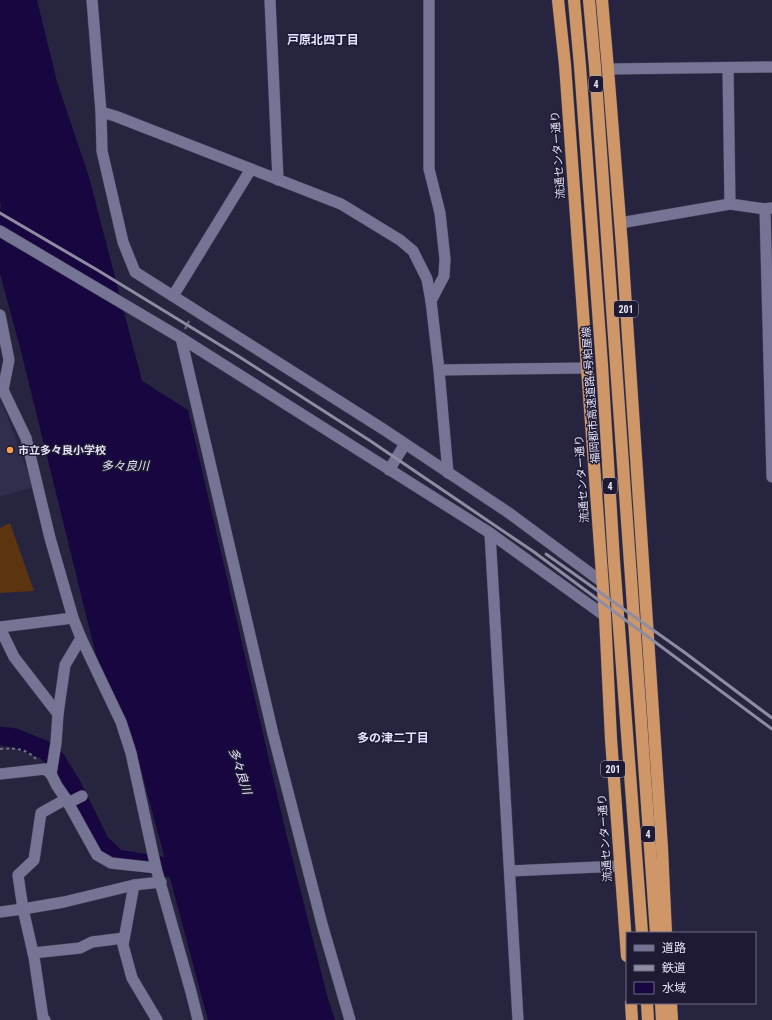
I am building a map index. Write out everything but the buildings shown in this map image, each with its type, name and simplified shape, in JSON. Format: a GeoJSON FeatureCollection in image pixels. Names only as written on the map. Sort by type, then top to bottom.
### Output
{"type":"FeatureCollection","features":[{"type":"Feature","properties":{"kind":"highway","name":"流通センター通り"},"geometry":{"type":"LineString","coordinates":[[558,0],[565,65],[605,616],[611,732],[626,943]]}},
{"type":"Feature","properties":{"kind":"highway","name":"福岡都市高速道路4号粕屋線"},"geometry":{"type":"LineString","coordinates":[[574,0],[602,365],[615,569],[642,932]]}},
{"type":"Feature","properties":{"kind":"highway","name":"4"},"geometry":{"type":"LineString","coordinates":[[589,0],[656,932]]}},
{"type":"Feature","properties":{"kind":"highway","name":"201"},"geometry":{"type":"LineString","coordinates":[[602,0],[620,223],[662,848],[666,932]]}},
{"type":"Feature","properties":{"kind":"highway"},"geometry":{"type":"LineString","coordinates":[[631,1004],[632,1020]]}},
{"type":"Feature","properties":{"kind":"highway"},"geometry":{"type":"LineString","coordinates":[[647,1004],[648,1020]]}},
{"type":"Feature","properties":{"kind":"highway"},"geometry":{"type":"LineString","coordinates":[[661,1004],[662,1020]]}},
{"type":"Feature","properties":{"kind":"highway"},"geometry":{"type":"LineString","coordinates":[[671,1004],[672,1020]]}},
{"type":"Feature","properties":{"kind":"street"},"geometry":{"type":"LineString","coordinates":[[92,0],[102,112],[102,151],[123,242],[135,272],[383,429],[509,513],[602,582]]}},
{"type":"Feature","properties":{"kind":"street"},"geometry":{"type":"LineString","coordinates":[[270,0],[278,180]]}},
{"type":"Feature","properties":{"kind":"street"},"geometry":{"type":"LineString","coordinates":[[429,0],[429,169],[440,213],[445,259],[444,276],[431,301]]}},
{"type":"Feature","properties":{"kind":"street"},"geometry":{"type":"LineString","coordinates":[[728,68],[730,204]]}},
{"type":"Feature","properties":{"kind":"street"},"geometry":{"type":"LineString","coordinates":[[608,69],[772,68]]}},
{"type":"Feature","properties":{"kind":"street"},"geometry":{"type":"LineString","coordinates":[[102,112],[341,204],[400,240],[413,251],[427,278],[431,301],[448,473]]}},
{"type":"Feature","properties":{"kind":"street"},"geometry":{"type":"LineString","coordinates":[[173,296],[251,169]]}},
{"type":"Feature","properties":{"kind":"street"},"geometry":{"type":"LineString","coordinates":[[620,223],[730,204],[768,208],[772,477]]}},
{"type":"Feature","properties":{"kind":"street"},"geometry":{"type":"LineString","coordinates":[[0,231],[181,338],[490,534],[605,616]]}},
{"type":"Feature","properties":{"kind":"street"},"geometry":{"type":"LineString","coordinates":[[0,315],[9,360],[2,388],[26,438],[50,538],[81,638],[118,715],[131,753],[156,868],[198,1020]]}},
{"type":"Feature","properties":{"kind":"street"},"geometry":{"type":"LineString","coordinates":[[181,338],[273,734],[322,924],[350,1020]]}},
{"type":"Feature","properties":{"kind":"street"},"geometry":{"type":"LineString","coordinates":[[439,370],[587,368]]}},
{"type":"Feature","properties":{"kind":"street"},"geometry":{"type":"LineString","coordinates":[[389,470],[405,444]]}},
{"type":"Feature","properties":{"kind":"street"},"geometry":{"type":"LineString","coordinates":[[490,534],[518,1020]]}},
{"type":"Feature","properties":{"kind":"street"},"geometry":{"type":"LineString","coordinates":[[58,714],[14,657],[0,627],[74,618]]}},
{"type":"Feature","properties":{"kind":"street"},"geometry":{"type":"LineString","coordinates":[[81,638],[65,665],[58,714],[56,743],[48,771],[56,786],[67,801],[97,856],[111,863],[156,868]]}},
{"type":"Feature","properties":{"kind":"street"},"geometry":{"type":"LineString","coordinates":[[0,774],[48,771]]}},
{"type":"Feature","properties":{"kind":"street"},"geometry":{"type":"LineString","coordinates":[[45,1020],[43,1018],[33,953],[18,875],[34,860],[41,813],[82,796]]}},
{"type":"Feature","properties":{"kind":"street"},"geometry":{"type":"LineString","coordinates":[[510,872],[620,866]]}},
{"type":"Feature","properties":{"kind":"street"},"geometry":{"type":"LineString","coordinates":[[0,912],[64,902],[134,885],[161,882]]}},
{"type":"Feature","properties":{"kind":"street"},"geometry":{"type":"LineString","coordinates":[[134,885],[123,945],[132,978],[157,1020]]}},
{"type":"Feature","properties":{"kind":"street"},"geometry":{"type":"LineString","coordinates":[[33,953],[80,948],[92,942],[124,938]]}},
{"type":"Feature","properties":{"kind":"path"},"geometry":{"type":"LineString","coordinates":[[181,338],[195,310]]}},
{"type":"Feature","properties":{"kind":"path"},"geometry":{"type":"LineString","coordinates":[[0,749],[21,749],[33,756],[48,771]]}},
{"type":"Feature","properties":{"kind":"shaded area","name":"市立多々良小学校"},"geometry":{"type":"Polygon","coordinates":[[[0,402],[6,413],[33,487],[0,497],[0,402]]]}},
{"type":"Feature","properties":{"kind":"shaded area"},"geometry":{"type":"Polygon","coordinates":[[[10,523],[34,591],[0,593],[0,528],[10,523]]]}},
{"type":"Feature","properties":{"kind":"water","name":"多々良川"},"geometry":{"type":"Polygon","coordinates":[[[0,0],[37,0],[57,82],[89,177],[142,381],[188,410],[285,829],[328,999],[335,1020],[208,1020],[132,736],[96,655],[20,347],[0,274],[0,0]]]}},
{"type":"Feature","properties":{"kind":"waterway"},"geometry":{"type":"LineString","coordinates":[[0,736],[15,738],[45,750],[56,760],[72,786],[100,843],[117,859],[172,868],[191,866]]}},
{"type":"Feature","properties":{"kind":"railway"},"geometry":{"type":"LineString","coordinates":[[0,213],[99,271],[238,356],[369,440],[534,552],[772,729]]}},
{"type":"Feature","properties":{"kind":"railway"},"geometry":{"type":"LineString","coordinates":[[546,554],[684,652],[772,718]]}},
{"type":"Feature","properties":{"kind":"place","name":"市立多々良小学校"},"geometry":{"type":"Point","coordinates":[10,450]}},
{"type":"Feature","properties":{"kind":"district","name":"戸原北四丁目"},"geometry":{"type":"Point","coordinates":[323,40]}},
{"type":"Feature","properties":{"kind":"district","name":"多の津二丁目"},"geometry":{"type":"Point","coordinates":[393,738]}}]}
